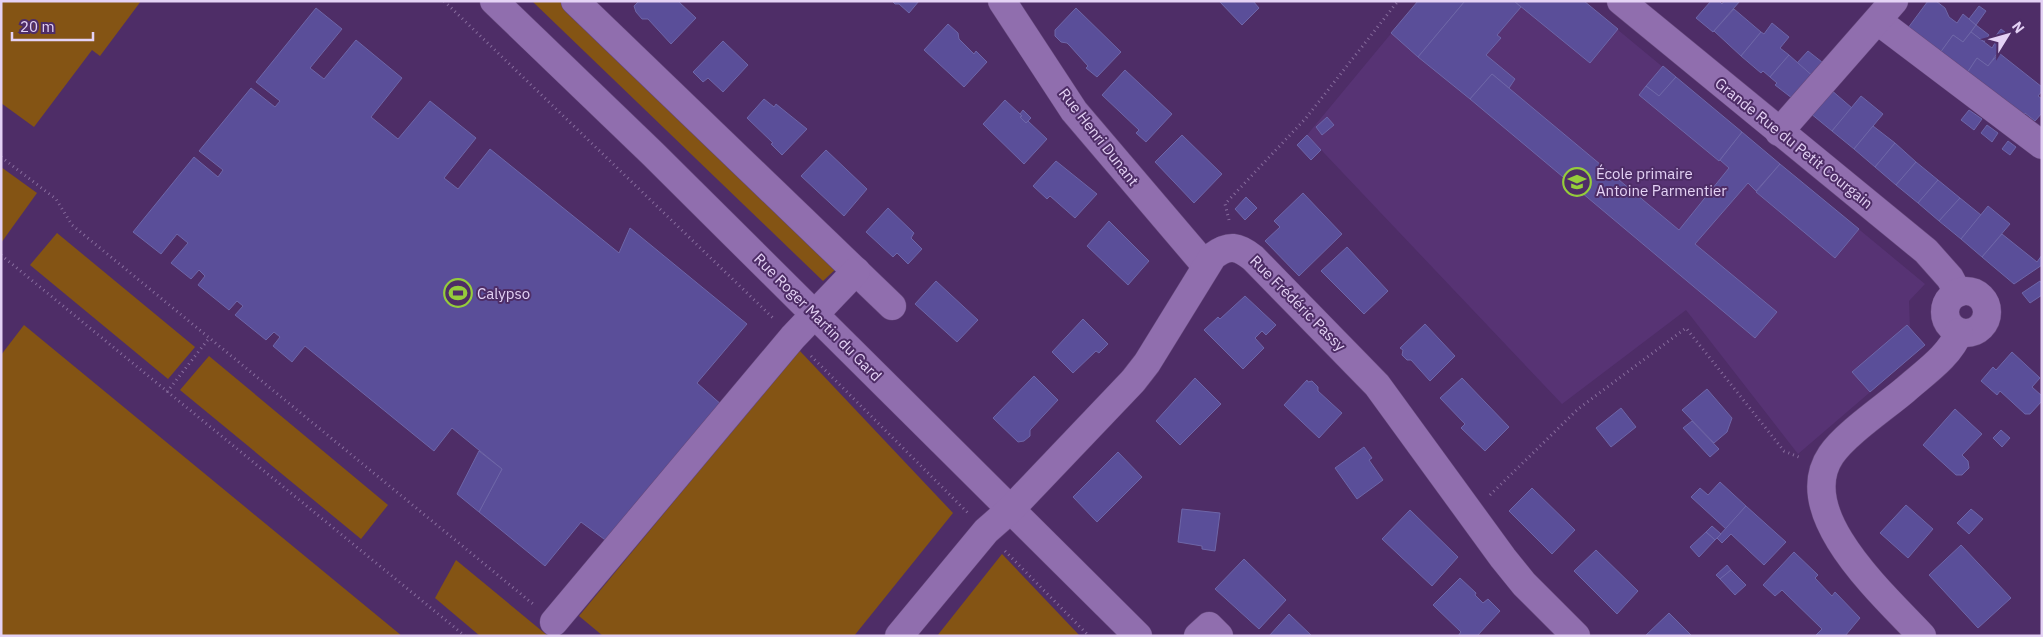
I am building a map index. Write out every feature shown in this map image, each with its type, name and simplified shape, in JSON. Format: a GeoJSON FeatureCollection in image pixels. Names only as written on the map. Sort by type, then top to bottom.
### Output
{"type":"FeatureCollection","features":[{"type":"Feature","properties":{"kind":"street","name":"Rue Roger Martin du Gard"},"geometry":{"type":"LineString","coordinates":[[494,1],[814,313],[1138,636]]}},
{"type":"Feature","properties":{"kind":"street"},"geometry":{"type":"LineString","coordinates":[[575,1],[892,306]]}},
{"type":"Feature","properties":{"kind":"street","name":"Rue Henri Dunant"},"geometry":{"type":"LineString","coordinates":[[1002,1],[1074,111],[1206,266]]}},
{"type":"Feature","properties":{"kind":"street","name":"Grande Rue du Petit Courgain"},"geometry":{"type":"LineString","coordinates":[[1621,1],[1926,251],[1938,263],[1958,293],[1952,297],[1945,309],[1948,323],[1959,332],[1956,341],[1926,372],[1842,442],[1824,468]]}},
{"type":"Feature","properties":{"kind":"street"},"geometry":{"type":"LineString","coordinates":[[1780,132],[1886,11],[2042,145]]}},
{"type":"Feature","properties":{"kind":"street","name":"Rue Frédéric Passy"},"geometry":{"type":"LineString","coordinates":[[899,636],[986,531],[1011,509],[1133,380],[1147,362],[1206,266],[1220,250],[1236,247],[1244,250],[1253,258],[1377,385],[1524,584],[1576,636]]}},
{"type":"Feature","properties":{"kind":"street"},"geometry":{"type":"LineString","coordinates":[[554,622],[814,313],[856,271]]}},
{"type":"Feature","properties":{"kind":"street"},"geometry":{"type":"LineString","coordinates":[[1824,468],[1822,481],[1823,504],[1842,542],[1864,573],[1922,636]]}},
{"type":"Feature","properties":{"kind":"street"},"geometry":{"type":"LineString","coordinates":[[1198,636],[1209,626],[1219,636]]}},
{"type":"Feature","properties":{"kind":"path"},"geometry":{"type":"LineString","coordinates":[[444,1],[793,338],[1089,636]]}},
{"type":"Feature","properties":{"kind":"path"},"geometry":{"type":"LineString","coordinates":[[1236,247],[1225,204],[1306,118],[1398,1]]}},
{"type":"Feature","properties":{"kind":"path"},"geometry":{"type":"LineString","coordinates":[[1,157],[56,199],[72,225],[554,622]]}},
{"type":"Feature","properties":{"kind":"path"},"geometry":{"type":"LineString","coordinates":[[1,255],[465,636]]}},
{"type":"Feature","properties":{"kind":"path"},"geometry":{"type":"LineString","coordinates":[[1471,514],[1578,409],[1686,328],[1784,451],[1824,468]]}},
{"type":"Feature","properties":{"kind":"path"},"geometry":{"type":"LineString","coordinates":[[167,392],[210,337]]}},
{"type":"Feature","properties":{"kind":"shaded area"},"geometry":{"type":"Polygon","coordinates":[[[1,1],[141,1],[100,56],[92,50],[34,127],[1,103],[1,1]]]}},
{"type":"Feature","properties":{"kind":"shaded area"},"geometry":{"type":"Polygon","coordinates":[[[532,1],[564,1],[839,266],[823,281],[532,1]]]}},
{"type":"Feature","properties":{"kind":"shaded area","name":"École primaire Antoine Parmentier"},"geometry":{"type":"Polygon","coordinates":[[[1418,1],[1583,1],[1925,284],[1909,301],[1910,328],[1925,345],[1798,454],[1686,310],[1562,404],[1307,135],[1418,1]]]}},
{"type":"Feature","properties":{"kind":"shaded area"},"geometry":{"type":"Polygon","coordinates":[[[1,167],[37,193],[1,243],[1,167]]]}},
{"type":"Feature","properties":{"kind":"shaded area"},"geometry":{"type":"Polygon","coordinates":[[[57,233],[195,347],[168,379],[30,265],[57,233]]]}},
{"type":"Feature","properties":{"kind":"shaded area"},"geometry":{"type":"Polygon","coordinates":[[[24,325],[402,636],[1,636],[1,355],[24,325]]]}},
{"type":"Feature","properties":{"kind":"shaded area"},"geometry":{"type":"Polygon","coordinates":[[[799,350],[953,513],[854,636],[603,636],[579,616],[799,350]]]}},
{"type":"Feature","properties":{"kind":"shaded area"},"geometry":{"type":"Polygon","coordinates":[[[209,356],[388,505],[361,539],[180,390],[209,356]]]}},
{"type":"Feature","properties":{"kind":"shaded area"},"geometry":{"type":"Polygon","coordinates":[[[1002,554],[1080,636],[937,636],[1002,554]]]}},
{"type":"Feature","properties":{"kind":"shaded area"},"geometry":{"type":"Polygon","coordinates":[[[456,560],[548,636],[480,636],[435,598],[456,560]]]}},
{"type":"Feature","properties":{"kind":"building"},"geometry":{"type":"Polygon","coordinates":[[[639,1],[678,1],[696,18],[671,44],[648,19],[642,19],[636,12],[634,6],[639,1]]]}},
{"type":"Feature","properties":{"kind":"building"},"geometry":{"type":"Polygon","coordinates":[[[892,1],[919,1],[909,13],[899,4],[895,4],[892,1]]]}},
{"type":"Feature","properties":{"kind":"building"},"geometry":{"type":"Polygon","coordinates":[[[1219,1],[1253,1],[1259,8],[1242,25],[1219,1]]]}},
{"type":"Feature","properties":{"kind":"building"},"geometry":{"type":"Polygon","coordinates":[[[1418,1],[1465,1],[1418,57],[1391,33],[1418,1]]]}},
{"type":"Feature","properties":{"kind":"building"},"geometry":{"type":"Polygon","coordinates":[[[1465,1],[1514,1],[1521,7],[1497,35],[1501,38],[1486,55],[1515,79],[1509,88],[1492,74],[1470,99],[1418,57],[1465,1]]]}},
{"type":"Feature","properties":{"kind":"building"},"geometry":{"type":"Polygon","coordinates":[[[1514,1],[1584,1],[1618,29],[1590,63],[1514,1]]]}},
{"type":"Feature","properties":{"kind":"building"},"geometry":{"type":"Polygon","coordinates":[[[1711,1],[1719,1],[1722,4],[1724,1],[1740,1],[1713,32],[1696,18],[1711,1]]]}},
{"type":"Feature","properties":{"kind":"building"},"geometry":{"type":"Polygon","coordinates":[[[1928,1],[1936,1],[1945,8],[1949,17],[1957,23],[1963,14],[1976,25],[1963,42],[1953,35],[1940,53],[1908,28],[1928,1]]]}},
{"type":"Feature","properties":{"kind":"building"},"geometry":{"type":"Polygon","coordinates":[[[1979,6],[1986,11],[1976,25],[1969,19],[1979,6]]]}},
{"type":"Feature","properties":{"kind":"building","name":"Calypso"},"geometry":{"type":"Polygon","coordinates":[[[316,8],[342,29],[310,68],[324,79],[356,40],[402,78],[371,117],[398,139],[430,101],[476,138],[444,178],[458,189],[490,149],[619,253],[630,228],[747,324],[697,383],[723,406],[608,542],[581,522],[545,566],[479,512],[502,469],[452,428],[434,451],[305,346],[292,362],[273,346],[280,337],[274,332],[266,340],[235,315],[243,306],[237,301],[229,310],[198,285],[205,276],[199,270],[191,279],[171,263],[188,243],[177,234],[161,254],[133,232],[194,157],[218,177],[223,170],[199,151],[251,88],[275,107],[280,101],[256,82],[316,8]]]}},
{"type":"Feature","properties":{"kind":"building"},"geometry":{"type":"Polygon","coordinates":[[[1076,8],[1121,52],[1097,77],[1086,68],[1088,66],[1067,43],[1061,42],[1055,36],[1055,30],[1076,8]]]}},
{"type":"Feature","properties":{"kind":"building"},"geometry":{"type":"Polygon","coordinates":[[[1734,9],[1761,32],[1741,56],[1714,31],[1734,9]]]}},
{"type":"Feature","properties":{"kind":"building"},"geometry":{"type":"Polygon","coordinates":[[[1772,23],[1789,37],[1780,48],[1789,55],[1770,77],[1763,71],[1761,73],[1741,56],[1761,32],[1764,34],[1772,23]]]}},
{"type":"Feature","properties":{"kind":"building"},"geometry":{"type":"Polygon","coordinates":[[[948,24],[958,33],[959,39],[974,54],[976,51],[987,62],[964,87],[924,50],[948,24]]]}},
{"type":"Feature","properties":{"kind":"building"},"geometry":{"type":"Polygon","coordinates":[[[1976,25],[1989,35],[1984,42],[1971,32],[1976,25]]]}},
{"type":"Feature","properties":{"kind":"building"},"geometry":{"type":"Polygon","coordinates":[[[2001,29],[2010,36],[1988,66],[1977,58],[1967,73],[1940,53],[1953,35],[1963,42],[1971,32],[1992,48],[1995,43],[1992,41],[2001,29]]]}},
{"type":"Feature","properties":{"kind":"building"},"geometry":{"type":"Polygon","coordinates":[[[723,41],[748,65],[723,92],[708,78],[703,82],[693,72],[723,41]]]}},
{"type":"Feature","properties":{"kind":"building"},"geometry":{"type":"Polygon","coordinates":[[[1808,51],[1827,66],[1816,79],[1797,63],[1808,51]]]}},
{"type":"Feature","properties":{"kind":"building"},"geometry":{"type":"Polygon","coordinates":[[[1999,53],[2042,87],[2042,91],[2038,96],[2042,99],[2042,113],[2035,121],[2025,113],[2023,116],[1967,73],[1977,58],[1988,66],[1999,53]]]}},
{"type":"Feature","properties":{"kind":"building"},"geometry":{"type":"Polygon","coordinates":[[[1789,55],[1816,79],[1797,102],[1775,85],[1777,83],[1770,77],[1789,55]]]}},
{"type":"Feature","properties":{"kind":"building"},"geometry":{"type":"Polygon","coordinates":[[[1663,66],[1676,77],[1659,96],[1646,86],[1663,66]]]}},
{"type":"Feature","properties":{"kind":"building"},"geometry":{"type":"Polygon","coordinates":[[[1125,70],[1172,114],[1146,142],[1136,133],[1139,130],[1102,95],[1125,70]]]}},
{"type":"Feature","properties":{"kind":"building"},"geometry":{"type":"Polygon","coordinates":[[[1492,74],[1679,230],[1729,168],[1720,160],[1742,132],[1780,164],[1756,191],[1748,183],[1695,244],[1777,312],[1755,338],[1470,99],[1492,74]]]}},
{"type":"Feature","properties":{"kind":"building"},"geometry":{"type":"Polygon","coordinates":[[[1676,77],[1742,132],[1719,161],[1639,95],[1646,86],[1659,96],[1676,77]]]}},
{"type":"Feature","properties":{"kind":"building"},"geometry":{"type":"Polygon","coordinates":[[[1830,89],[1852,108],[1832,131],[1810,113],[1830,89]]]}},
{"type":"Feature","properties":{"kind":"building"},"geometry":{"type":"Polygon","coordinates":[[[1861,96],[1883,114],[1854,149],[1832,131],[1861,96]]]}},
{"type":"Feature","properties":{"kind":"building"},"geometry":{"type":"Polygon","coordinates":[[[764,99],[774,107],[776,104],[807,129],[782,155],[771,144],[773,143],[747,118],[764,99]]]}},
{"type":"Feature","properties":{"kind":"building"},"geometry":{"type":"Polygon","coordinates":[[[1005,100],[1022,116],[1020,117],[1026,123],[1028,121],[1047,139],[1024,164],[983,124],[1005,100]]]}},
{"type":"Feature","properties":{"kind":"building"},"geometry":{"type":"Polygon","coordinates":[[[1023,110],[1031,118],[1026,123],[1020,117],[1023,110]]]}},
{"type":"Feature","properties":{"kind":"building"},"geometry":{"type":"Polygon","coordinates":[[[1969,110],[1982,119],[1974,130],[1961,120],[1969,110]]]}},
{"type":"Feature","properties":{"kind":"building"},"geometry":{"type":"Polygon","coordinates":[[[1327,117],[1334,125],[1322,135],[1316,127],[1327,117]]]}},
{"type":"Feature","properties":{"kind":"building"},"geometry":{"type":"Polygon","coordinates":[[[1987,125],[1998,133],[1992,142],[1981,133],[1987,125]]]}},
{"type":"Feature","properties":{"kind":"building"},"geometry":{"type":"Polygon","coordinates":[[[1873,126],[1895,143],[1875,167],[1854,149],[1873,126]]]}},
{"type":"Feature","properties":{"kind":"building"},"geometry":{"type":"Polygon","coordinates":[[[1182,135],[1222,174],[1194,203],[1155,162],[1182,135]]]}},
{"type":"Feature","properties":{"kind":"building"},"geometry":{"type":"Polygon","coordinates":[[[1307,135],[1321,150],[1311,160],[1297,145],[1307,135]]]}},
{"type":"Feature","properties":{"kind":"building"},"geometry":{"type":"Polygon","coordinates":[[[2008,141],[2016,147],[2010,155],[2002,149],[2008,141]]]}},
{"type":"Feature","properties":{"kind":"building"},"geometry":{"type":"Polygon","coordinates":[[[1895,143],[1916,162],[1896,185],[1875,167],[1895,143]]]}},
{"type":"Feature","properties":{"kind":"building"},"geometry":{"type":"Polygon","coordinates":[[[826,150],[867,189],[844,216],[801,176],[826,150]]]}},
{"type":"Feature","properties":{"kind":"building"},"geometry":{"type":"Polygon","coordinates":[[[1056,161],[1097,194],[1075,218],[1050,196],[1047,199],[1033,186],[1056,161]]]}},
{"type":"Feature","properties":{"kind":"building"},"geometry":{"type":"Polygon","coordinates":[[[1916,162],[1938,180],[1918,203],[1896,185],[1916,162]]]}},
{"type":"Feature","properties":{"kind":"building"},"geometry":{"type":"Polygon","coordinates":[[[1780,164],[1859,229],[1835,258],[1756,192],[1780,164]]]}},
{"type":"Feature","properties":{"kind":"building"},"geometry":{"type":"Polygon","coordinates":[[[1938,180],[1960,198],[1939,221],[1918,203],[1938,180]]]}},
{"type":"Feature","properties":{"kind":"building"},"geometry":{"type":"Polygon","coordinates":[[[1303,193],[1342,234],[1299,276],[1265,241],[1280,227],[1274,221],[1303,193]]]}},
{"type":"Feature","properties":{"kind":"building"},"geometry":{"type":"Polygon","coordinates":[[[1246,197],[1257,208],[1245,220],[1235,209],[1246,197]]]}},
{"type":"Feature","properties":{"kind":"building"},"geometry":{"type":"Polygon","coordinates":[[[1960,198],[1981,215],[1961,239],[1939,221],[1960,198]]]}},
{"type":"Feature","properties":{"kind":"building"},"geometry":{"type":"Polygon","coordinates":[[[1988,206],[2010,224],[1982,257],[1961,239],[1988,206]]]}},
{"type":"Feature","properties":{"kind":"building"},"geometry":{"type":"Polygon","coordinates":[[[888,208],[914,233],[911,238],[922,249],[908,264],[897,253],[893,257],[866,232],[888,208]]]}},
{"type":"Feature","properties":{"kind":"building"},"geometry":{"type":"Polygon","coordinates":[[[1109,221],[1149,261],[1128,285],[1087,246],[1109,221]]]}},
{"type":"Feature","properties":{"kind":"building"},"geometry":{"type":"Polygon","coordinates":[[[2002,234],[2037,262],[2042,255],[2042,265],[2014,284],[1982,257],[2002,234]]]}},
{"type":"Feature","properties":{"kind":"building"},"geometry":{"type":"Polygon","coordinates":[[[1347,247],[1388,291],[1364,314],[1321,271],[1347,247]]]}},
{"type":"Feature","properties":{"kind":"building"},"geometry":{"type":"Polygon","coordinates":[[[936,281],[978,320],[957,342],[915,304],[936,281]]]}},
{"type":"Feature","properties":{"kind":"building"},"geometry":{"type":"Polygon","coordinates":[[[2040,281],[2042,284],[2042,295],[2030,303],[2022,293],[2040,281]]]}},
{"type":"Feature","properties":{"kind":"building"},"geometry":{"type":"Polygon","coordinates":[[[1245,296],[1276,325],[1266,335],[1262,331],[1255,338],[1264,348],[1243,369],[1204,330],[1218,317],[1220,319],[1245,296]]]}},
{"type":"Feature","properties":{"kind":"building"},"geometry":{"type":"Polygon","coordinates":[[[1083,319],[1108,344],[1099,353],[1096,351],[1073,373],[1052,352],[1083,319]]]}},
{"type":"Feature","properties":{"kind":"building"},"geometry":{"type":"Polygon","coordinates":[[[1425,324],[1455,356],[1430,381],[1411,360],[1407,360],[1402,355],[1403,350],[1400,348],[1425,324]]]}},
{"type":"Feature","properties":{"kind":"building"},"geometry":{"type":"Polygon","coordinates":[[[1907,325],[1925,345],[1870,392],[1852,372],[1907,325]]]}},
{"type":"Feature","properties":{"kind":"building"},"geometry":{"type":"Polygon","coordinates":[[[2012,352],[2040,378],[2032,387],[2042,396],[2042,401],[2030,414],[2025,414],[2000,391],[1997,395],[1981,381],[1993,367],[1996,370],[2012,352]]]}},
{"type":"Feature","properties":{"kind":"building"},"geometry":{"type":"Polygon","coordinates":[[[1034,376],[1058,400],[1030,430],[1030,436],[1024,441],[1018,442],[993,418],[1034,376]]]}},
{"type":"Feature","properties":{"kind":"building"},"geometry":{"type":"Polygon","coordinates":[[[1195,378],[1221,404],[1180,445],[1156,421],[1195,378]]]}},
{"type":"Feature","properties":{"kind":"building"},"geometry":{"type":"Polygon","coordinates":[[[1462,378],[1509,427],[1485,451],[1461,428],[1465,424],[1440,398],[1462,378]]]}},
{"type":"Feature","properties":{"kind":"building"},"geometry":{"type":"Polygon","coordinates":[[[1307,380],[1308,382],[1312,381],[1318,387],[1318,391],[1342,413],[1319,438],[1284,405],[1307,380]]]}},
{"type":"Feature","properties":{"kind":"building"},"geometry":{"type":"Polygon","coordinates":[[[1707,389],[1732,418],[1727,432],[1714,443],[1682,410],[1707,389]]]}},
{"type":"Feature","properties":{"kind":"building"},"geometry":{"type":"Polygon","coordinates":[[[1621,408],[1636,427],[1611,447],[1596,428],[1621,408]]]}},
{"type":"Feature","properties":{"kind":"building"},"geometry":{"type":"Polygon","coordinates":[[[1955,409],[1982,434],[1962,455],[1968,461],[1969,468],[1962,475],[1956,475],[1923,445],[1955,409]]]}},
{"type":"Feature","properties":{"kind":"building"},"geometry":{"type":"Polygon","coordinates":[[[1692,421],[1719,449],[1710,457],[1683,428],[1692,421]]]}},
{"type":"Feature","properties":{"kind":"building"},"geometry":{"type":"Polygon","coordinates":[[[2001,430],[2010,438],[2002,447],[1993,438],[2001,430]]]}},
{"type":"Feature","properties":{"kind":"building"},"geometry":{"type":"Polygon","coordinates":[[[1364,447],[1372,458],[1369,460],[1383,480],[1357,499],[1335,468],[1364,447]]]}},
{"type":"Feature","properties":{"kind":"building"},"geometry":{"type":"Polygon","coordinates":[[[479,451],[502,469],[479,512],[457,494],[479,451]]]}},
{"type":"Feature","properties":{"kind":"building"},"geometry":{"type":"Polygon","coordinates":[[[1118,452],[1142,477],[1097,522],[1073,497],[1118,452]]]}},
{"type":"Feature","properties":{"kind":"building"},"geometry":{"type":"Polygon","coordinates":[[[1720,482],[1746,506],[1726,529],[1691,497],[1700,488],[1708,495],[1720,482]]]}},
{"type":"Feature","properties":{"kind":"building"},"geometry":{"type":"Polygon","coordinates":[[[1532,488],[1575,530],[1552,554],[1509,511],[1532,488]]]}},
{"type":"Feature","properties":{"kind":"building"},"geometry":{"type":"Polygon","coordinates":[[[1906,505],[1933,529],[1908,558],[1880,533],[1906,505]]]}},
{"type":"Feature","properties":{"kind":"building"},"geometry":{"type":"Polygon","coordinates":[[[1746,506],[1786,542],[1764,565],[1731,534],[1722,543],[1717,538],[1746,506]]]}},
{"type":"Feature","properties":{"kind":"building"},"geometry":{"type":"Polygon","coordinates":[[[1182,509],[1220,513],[1215,551],[1202,549],[1202,546],[1178,542],[1182,509]]]}},
{"type":"Feature","properties":{"kind":"building"},"geometry":{"type":"Polygon","coordinates":[[[1971,509],[1983,519],[1969,534],[1957,523],[1971,509]]]}},
{"type":"Feature","properties":{"kind":"building"},"geometry":{"type":"Polygon","coordinates":[[[1410,510],[1458,557],[1432,586],[1382,539],[1410,510]]]}},
{"type":"Feature","properties":{"kind":"building"},"geometry":{"type":"Polygon","coordinates":[[[1712,526],[1721,534],[1715,540],[1706,532],[1712,526]]]}},
{"type":"Feature","properties":{"kind":"building"},"geometry":{"type":"Polygon","coordinates":[[[1706,532],[1715,540],[1699,557],[1690,547],[1706,532]]]}},
{"type":"Feature","properties":{"kind":"building"},"geometry":{"type":"Polygon","coordinates":[[[1961,545],[2011,598],[1978,628],[1929,575],[1961,545]]]}},
{"type":"Feature","properties":{"kind":"building"},"geometry":{"type":"Polygon","coordinates":[[[1596,550],[1638,591],[1617,614],[1574,571],[1596,550]]]}},
{"type":"Feature","properties":{"kind":"building"},"geometry":{"type":"Polygon","coordinates":[[[1794,552],[1818,575],[1815,578],[1832,596],[1835,592],[1860,618],[1845,636],[1815,636],[1822,629],[1782,590],[1775,596],[1763,585],[1794,552]]]}},
{"type":"Feature","properties":{"kind":"building"},"geometry":{"type":"Polygon","coordinates":[[[1244,559],[1286,600],[1259,629],[1215,589],[1244,559]]]}},
{"type":"Feature","properties":{"kind":"building"},"geometry":{"type":"Polygon","coordinates":[[[1727,565],[1731,570],[1720,579],[1716,575],[1727,565]]]}},
{"type":"Feature","properties":{"kind":"building"},"geometry":{"type":"Polygon","coordinates":[[[1731,570],[1746,585],[1735,595],[1720,579],[1731,570]]]}},
{"type":"Feature","properties":{"kind":"building"},"geometry":{"type":"Polygon","coordinates":[[[1460,578],[1476,593],[1475,595],[1483,603],[1488,599],[1500,611],[1477,636],[1458,636],[1461,632],[1433,605],[1460,578]]]}},
{"type":"Feature","properties":{"kind":"building"},"geometry":{"type":"Polygon","coordinates":[[[1669,613],[1692,636],[1645,636],[1669,613]]]}},
{"type":"Feature","properties":{"kind":"building"},"geometry":{"type":"Polygon","coordinates":[[[1289,614],[1312,636],[1269,636],[1289,614]]]}},
{"type":"Feature","properties":{"kind":"place","name":"École primaire Antoine Parmentier"},"geometry":{"type":"Point","coordinates":[1577,182]}},
{"type":"Feature","properties":{"kind":"place","name":"Calypso"},"geometry":{"type":"Point","coordinates":[458,293]}}]}
